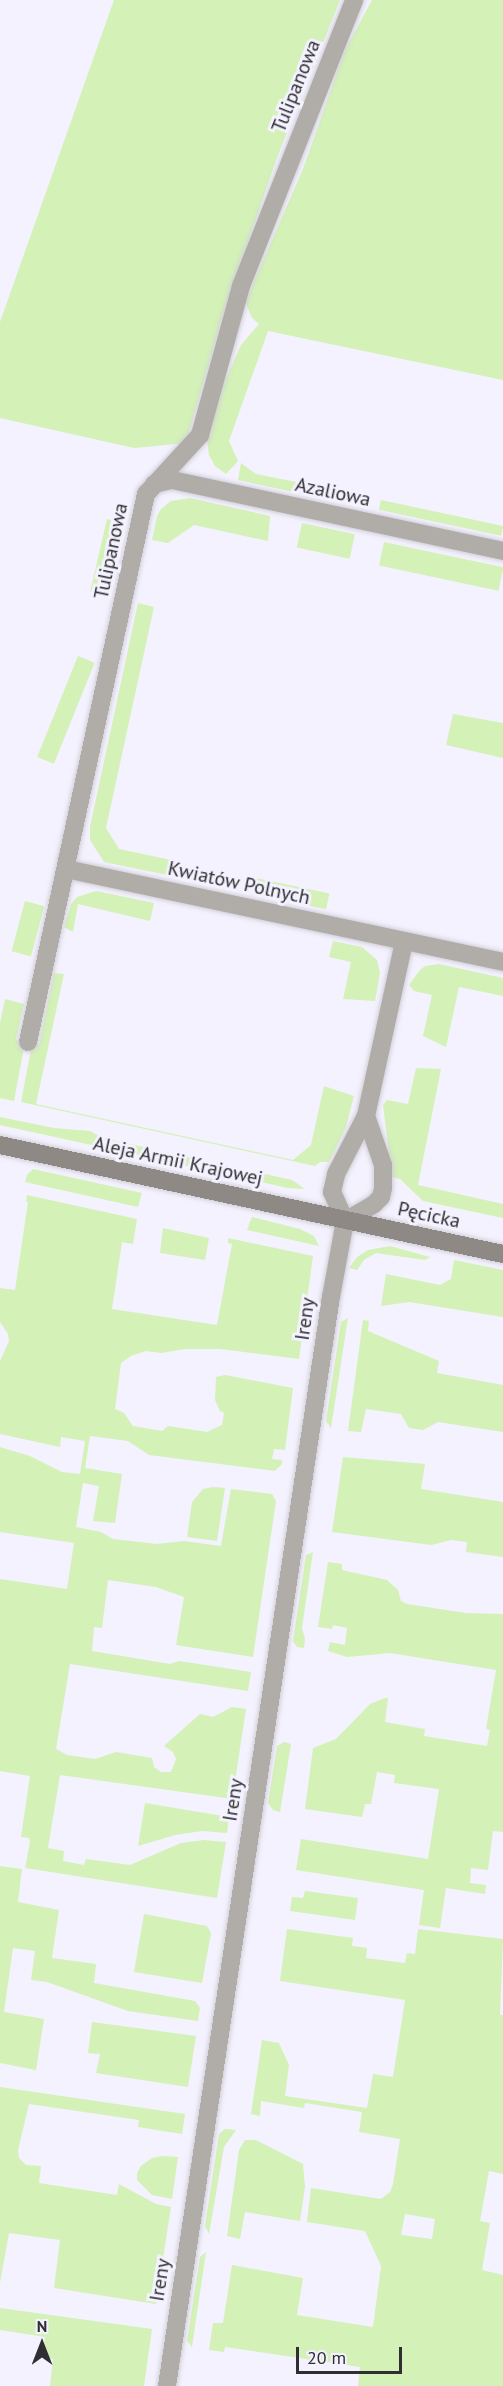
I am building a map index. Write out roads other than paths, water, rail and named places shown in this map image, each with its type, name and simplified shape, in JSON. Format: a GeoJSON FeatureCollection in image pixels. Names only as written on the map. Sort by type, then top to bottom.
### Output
{"type":"FeatureCollection","features":[{"type":"Feature","properties":{"kind":"street","name":"Tulipanowa"},"geometry":{"type":"LineString","coordinates":[[27,1042],[146,497],[154,484],[200,435],[241,286],[354,0]]}},
{"type":"Feature","properties":{"kind":"street","name":"Azaliowa"},"geometry":{"type":"LineString","coordinates":[[154,484],[172,480],[503,551]]}},
{"type":"Feature","properties":{"kind":"street","name":"Kwiatów Polnych"},"geometry":{"type":"LineString","coordinates":[[66,869],[503,962]]}},
{"type":"Feature","properties":{"kind":"street"},"geometry":{"type":"LineString","coordinates":[[366,1116],[382,1165],[383,1188],[381,1197],[345,1221],[332,1192],[336,1174],[366,1116],[404,941]]}},
{"type":"Feature","properties":{"kind":"street","name":"Aleja Armii Krajowej"},"geometry":{"type":"LineString","coordinates":[[0,1145],[345,1221]]}},
{"type":"Feature","properties":{"kind":"street","name":"Pęcicka"},"geometry":{"type":"LineString","coordinates":[[345,1221],[503,1254]]}},
{"type":"Feature","properties":{"kind":"street","name":"Ireny"},"geometry":{"type":"LineString","coordinates":[[167,2386],[331,1297],[345,1221]]}}]}
